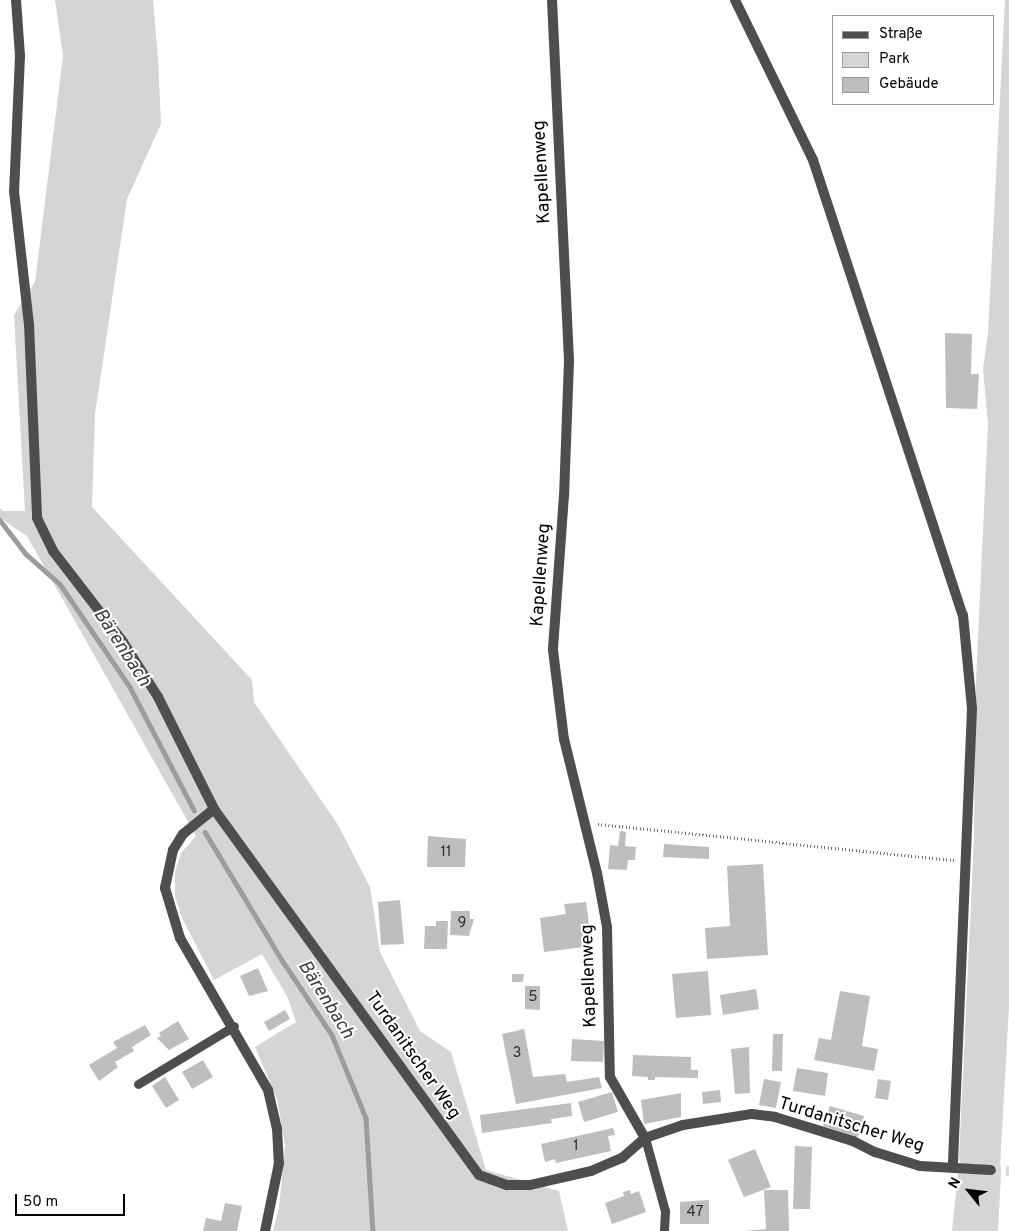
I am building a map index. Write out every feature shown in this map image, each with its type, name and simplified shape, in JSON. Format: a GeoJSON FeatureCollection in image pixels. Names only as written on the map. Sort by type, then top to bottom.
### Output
{"type":"FeatureCollection","features":[{"type":"Feature","properties":{"kind":"street","name":"Turdanitscher Weg"},"geometry":{"type":"LineString","coordinates":[[16,0],[20,56],[14,191],[29,324],[37,518],[53,551],[123,642],[158,697],[214,809],[479,1175],[507,1186],[530,1186],[591,1171],[622,1158],[645,1138],[682,1125],[752,1114],[775,1117],[920,1166],[991,1170]]}},
{"type":"Feature","properties":{"kind":"street","name":"Kapellenweg"},"geometry":{"type":"LineString","coordinates":[[552,0],[569,361],[564,495],[553,650],[564,739],[607,927],[610,1077],[645,1138]]}},
{"type":"Feature","properties":{"kind":"street"},"geometry":{"type":"LineString","coordinates":[[735,0],[813,160],[963,615],[972,709],[953,1167]]}},
{"type":"Feature","properties":{"kind":"street"},"geometry":{"type":"LineString","coordinates":[[214,809],[178,842],[167,867],[165,888],[180,938],[234,1026],[268,1090],[277,1128],[279,1163],[265,1231]]}},
{"type":"Feature","properties":{"kind":"lane"},"geometry":{"type":"LineString","coordinates":[[138,1084],[234,1026]]}},
{"type":"Feature","properties":{"kind":"lane"},"geometry":{"type":"LineString","coordinates":[[645,1138],[664,1211],[664,1231]]}},
{"type":"Feature","properties":{"kind":"path"},"geometry":{"type":"LineString","coordinates":[[586,829],[600,822],[966,861]]}},
{"type":"Feature","properties":{"kind":"green space"},"geometry":{"type":"Polygon","coordinates":[[[55,0],[153,0],[158,58],[161,124],[127,199],[95,414],[92,507],[252,680],[254,702],[338,825],[370,887],[380,952],[420,1031],[451,1052],[486,1170],[559,1191],[568,1231],[273,1231],[279,1208],[285,1145],[277,1099],[255,1047],[296,1022],[287,996],[262,954],[214,980],[182,918],[175,896],[175,872],[181,853],[196,836],[27,536],[0,518],[0,508],[3,511],[25,511],[14,315],[35,282],[63,56],[55,0]]]}},
{"type":"Feature","properties":{"kind":"green space"},"geometry":{"type":"Polygon","coordinates":[[[1005,0],[1009,0],[1009,1007],[1000,1167],[961,1165],[959,1158],[974,838],[975,702],[988,424],[983,369],[988,333],[1005,0]]]}},
{"type":"Feature","properties":{"kind":"green space"},"geometry":{"type":"Polygon","coordinates":[[[958,1173],[1001,1174],[998,1231],[952,1231],[958,1173]]]}},
{"type":"Feature","properties":{"kind":"building"},"geometry":{"type":"Polygon","coordinates":[[[945,333],[972,334],[971,374],[979,374],[977,409],[946,408],[945,333]]]}},
{"type":"Feature","properties":{"kind":"building"},"geometry":{"type":"Polygon","coordinates":[[[620,831],[626,832],[625,846],[636,847],[635,860],[628,860],[627,870],[608,869],[610,845],[618,846],[620,831]]]}},
{"type":"Feature","properties":{"kind":"building"},"geometry":{"type":"Polygon","coordinates":[[[428,836],[466,839],[465,867],[427,867],[428,836]]]}},
{"type":"Feature","properties":{"kind":"building"},"geometry":{"type":"Polygon","coordinates":[[[664,844],[709,847],[709,859],[663,857],[664,844]]]}},
{"type":"Feature","properties":{"kind":"building"},"geometry":{"type":"Polygon","coordinates":[[[763,864],[768,955],[707,959],[705,928],[730,926],[727,866],[763,864]]]}},
{"type":"Feature","properties":{"kind":"building"},"geometry":{"type":"Polygon","coordinates":[[[400,900],[404,944],[381,945],[378,902],[400,900]]]}},
{"type":"Feature","properties":{"kind":"building"},"geometry":{"type":"Polygon","coordinates":[[[586,902],[592,946],[544,952],[540,918],[566,914],[564,904],[586,902]]]}},
{"type":"Feature","properties":{"kind":"building"},"geometry":{"type":"Polygon","coordinates":[[[451,911],[470,911],[470,919],[474,919],[469,936],[450,935],[451,911]]]}},
{"type":"Feature","properties":{"kind":"building"},"geometry":{"type":"Polygon","coordinates":[[[436,921],[448,921],[447,949],[424,949],[425,926],[436,926],[436,921]]]}},
{"type":"Feature","properties":{"kind":"building"},"geometry":{"type":"Polygon","coordinates":[[[258,968],[268,991],[249,996],[240,976],[258,968]]]}},
{"type":"Feature","properties":{"kind":"building"},"geometry":{"type":"Polygon","coordinates":[[[708,971],[711,1015],[676,1018],[672,974],[708,971]]]}},
{"type":"Feature","properties":{"kind":"building"},"geometry":{"type":"Polygon","coordinates":[[[512,974],[524,974],[523,982],[512,982],[512,974]]]}},
{"type":"Feature","properties":{"kind":"building"},"geometry":{"type":"Polygon","coordinates":[[[525,986],[540,986],[540,1010],[525,1009],[525,986]]]}},
{"type":"Feature","properties":{"kind":"building"},"geometry":{"type":"Polygon","coordinates":[[[756,989],[759,1009],[723,1015],[720,995],[756,989]]]}},
{"type":"Feature","properties":{"kind":"building"},"geometry":{"type":"Polygon","coordinates":[[[840,991],[870,996],[862,1046],[878,1049],[874,1071],[814,1060],[819,1038],[831,1040],[840,991]]]}},
{"type":"Feature","properties":{"kind":"building"},"geometry":{"type":"Polygon","coordinates":[[[285,1010],[290,1019],[269,1031],[264,1022],[285,1010]]]}},
{"type":"Feature","properties":{"kind":"building"},"geometry":{"type":"Polygon","coordinates":[[[178,1021],[189,1039],[169,1050],[157,1038],[161,1036],[159,1033],[178,1021]]]}},
{"type":"Feature","properties":{"kind":"building"},"geometry":{"type":"Polygon","coordinates":[[[145,1025],[151,1035],[132,1047],[134,1051],[115,1062],[118,1067],[99,1081],[89,1065],[117,1048],[113,1042],[145,1025]]]}},
{"type":"Feature","properties":{"kind":"building"},"geometry":{"type":"Polygon","coordinates":[[[524,1029],[533,1077],[565,1074],[567,1082],[599,1077],[602,1088],[516,1104],[502,1034],[524,1029]]]}},
{"type":"Feature","properties":{"kind":"building"},"geometry":{"type":"Polygon","coordinates":[[[773,1034],[783,1034],[782,1071],[772,1071],[773,1034]]]}},
{"type":"Feature","properties":{"kind":"building"},"geometry":{"type":"Polygon","coordinates":[[[572,1039],[604,1041],[603,1062],[571,1061],[572,1039]]]}},
{"type":"Feature","properties":{"kind":"building"},"geometry":{"type":"Polygon","coordinates":[[[749,1047],[750,1093],[735,1094],[731,1049],[749,1047]]]}},
{"type":"Feature","properties":{"kind":"building"},"geometry":{"type":"Polygon","coordinates":[[[633,1055],[691,1057],[691,1070],[698,1070],[698,1078],[655,1077],[655,1080],[648,1080],[648,1077],[632,1076],[633,1055]]]}},
{"type":"Feature","properties":{"kind":"building"},"geometry":{"type":"Polygon","coordinates":[[[203,1060],[213,1077],[192,1089],[182,1072],[203,1060]]]}},
{"type":"Feature","properties":{"kind":"building"},"geometry":{"type":"Polygon","coordinates":[[[797,1068],[828,1073],[825,1096],[793,1091],[797,1068]]]}},
{"type":"Feature","properties":{"kind":"building"},"geometry":{"type":"Polygon","coordinates":[[[165,1077],[179,1100],[166,1108],[152,1086],[165,1077]]]}},
{"type":"Feature","properties":{"kind":"building"},"geometry":{"type":"Polygon","coordinates":[[[764,1079],[781,1082],[776,1108],[759,1105],[764,1079]]]}},
{"type":"Feature","properties":{"kind":"building"},"geometry":{"type":"Polygon","coordinates":[[[878,1079],[891,1081],[888,1100],[875,1098],[878,1079]]]}},
{"type":"Feature","properties":{"kind":"building"},"geometry":{"type":"Polygon","coordinates":[[[720,1090],[721,1102],[703,1104],[702,1092],[720,1090]]]}},
{"type":"Feature","properties":{"kind":"building"},"geometry":{"type":"Polygon","coordinates":[[[612,1092],[618,1112],[584,1122],[578,1102],[612,1092]]]}},
{"type":"Feature","properties":{"kind":"building"},"geometry":{"type":"Polygon","coordinates":[[[681,1093],[681,1117],[644,1124],[641,1100],[681,1093]]]}},
{"type":"Feature","properties":{"kind":"building"},"geometry":{"type":"Polygon","coordinates":[[[571,1103],[572,1116],[551,1119],[552,1123],[482,1133],[480,1115],[571,1103]]]}},
{"type":"Feature","properties":{"kind":"building"},"geometry":{"type":"Polygon","coordinates":[[[830,1106],[864,1116],[858,1137],[823,1126],[830,1106]]]}},
{"type":"Feature","properties":{"kind":"building"},"geometry":{"type":"Polygon","coordinates":[[[613,1128],[615,1135],[608,1136],[611,1151],[556,1163],[555,1159],[545,1162],[541,1144],[613,1128]]]}},
{"type":"Feature","properties":{"kind":"building"},"geometry":{"type":"Polygon","coordinates":[[[795,1146],[812,1147],[810,1209],[793,1209],[795,1146]]]}},
{"type":"Feature","properties":{"kind":"building"},"geometry":{"type":"Polygon","coordinates":[[[755,1149],[771,1187],[744,1197],[728,1160],[755,1149]]]}},
{"type":"Feature","properties":{"kind":"building"},"geometry":{"type":"Polygon","coordinates":[[[630,1190],[631,1194],[639,1191],[646,1212],[612,1224],[605,1203],[624,1196],[623,1192],[630,1190]]]}},
{"type":"Feature","properties":{"kind":"building"},"geometry":{"type":"Polygon","coordinates":[[[764,1190],[788,1190],[789,1231],[744,1231],[766,1229],[764,1190]]]}},
{"type":"Feature","properties":{"kind":"building"},"geometry":{"type":"Polygon","coordinates":[[[709,1200],[709,1224],[680,1224],[680,1202],[709,1200]]]}},
{"type":"Feature","properties":{"kind":"building"},"geometry":{"type":"Polygon","coordinates":[[[225,1203],[242,1206],[237,1231],[203,1231],[206,1218],[221,1221],[225,1203]]]}},
{"type":"Feature","properties":{"kind":"waterway","name":"Bärenbach"},"geometry":{"type":"LineString","coordinates":[[0,520],[26,554],[60,584],[130,687],[194,810]]}},
{"type":"Feature","properties":{"kind":"waterway","name":"Bärenbach"},"geometry":{"type":"LineString","coordinates":[[205,832],[282,960],[332,1035],[366,1118],[373,1231]]}},
{"type":"Feature","properties":{"kind":"tunnel"},"geometry":{"type":"LineString","coordinates":[[991,1170],[1009,1171]]}}]}
